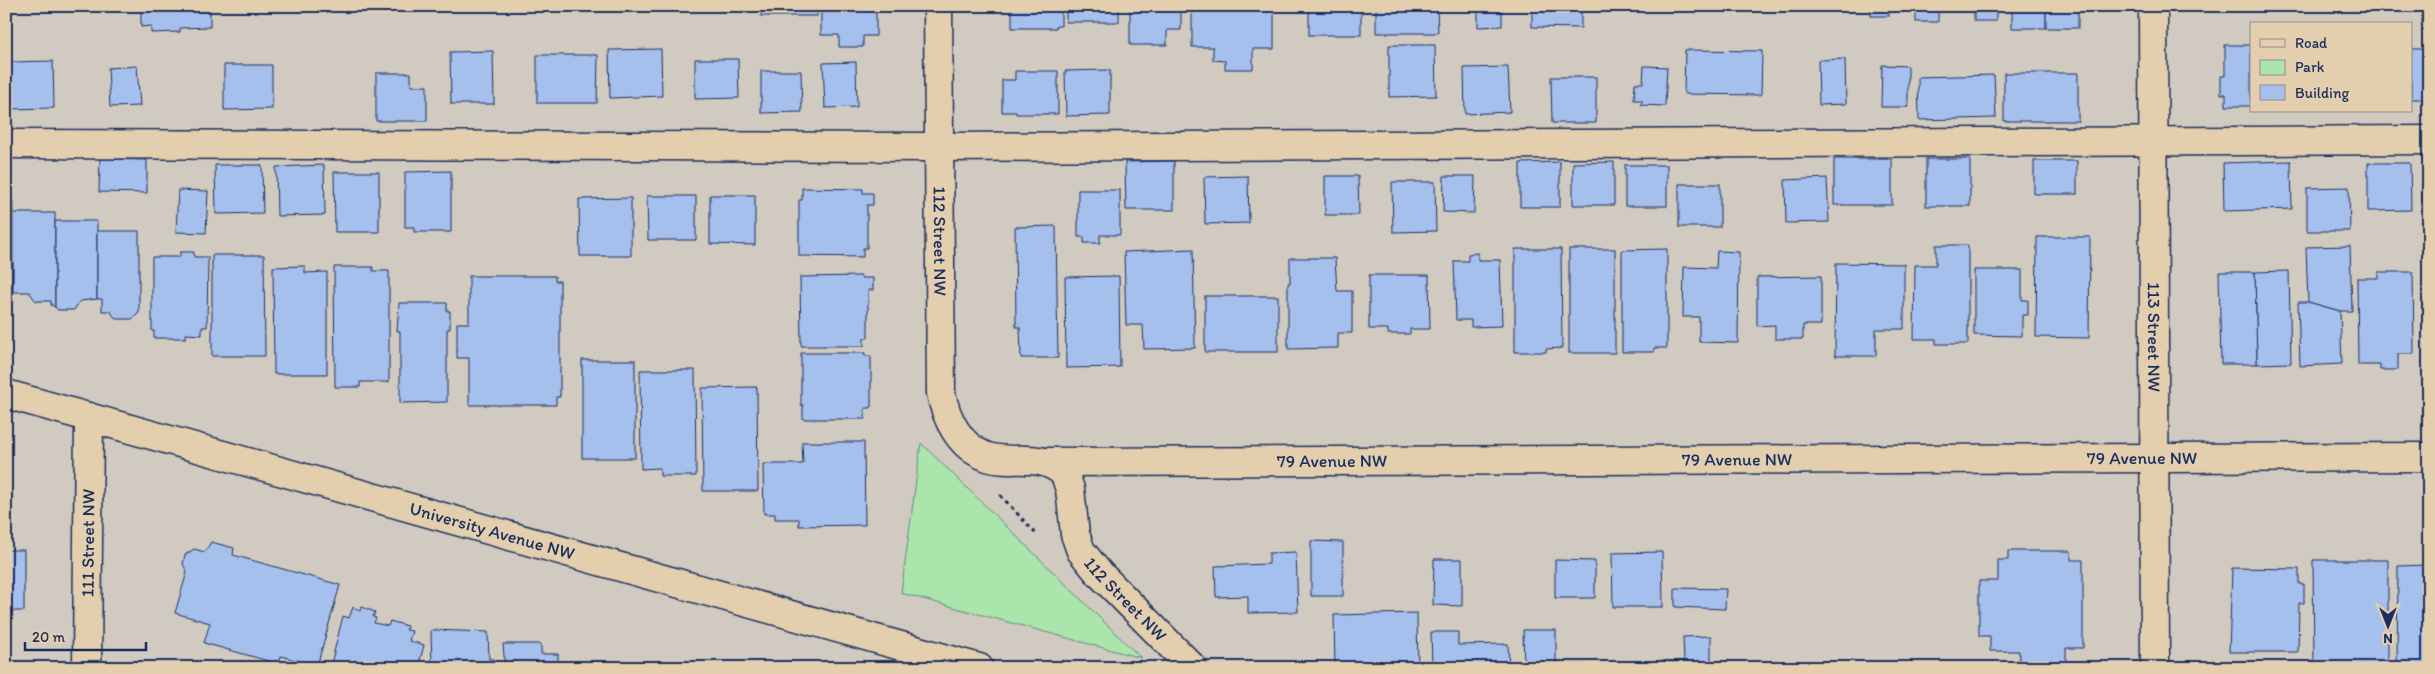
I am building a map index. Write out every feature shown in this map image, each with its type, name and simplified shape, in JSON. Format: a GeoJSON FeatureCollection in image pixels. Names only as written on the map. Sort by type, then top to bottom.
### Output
{"type":"FeatureCollection","features":[{"type":"Feature","properties":{"kind":"street","name":"112 Street NW"},"geometry":{"type":"LineString","coordinates":[[938,6],[941,392],[946,414],[956,433],[972,448],[986,457]]}},
{"type":"Feature","properties":{"kind":"street","name":"113 Street NW"},"geometry":{"type":"LineString","coordinates":[[2153,6],[2155,668]]}},
{"type":"Feature","properties":{"kind":"street"},"geometry":{"type":"LineString","coordinates":[[6,144],[939,147],[2429,140]]}},
{"type":"Feature","properties":{"kind":"street","name":"University Avenue NW"},"geometry":{"type":"LineString","coordinates":[[6,394],[965,666]]}},
{"type":"Feature","properties":{"kind":"street","name":"111 Street NW"},"geometry":{"type":"LineString","coordinates":[[86,668],[89,417]]}},
{"type":"Feature","properties":{"kind":"street"},"geometry":{"type":"LineString","coordinates":[[986,457],[1046,462]]}},
{"type":"Feature","properties":{"kind":"street","name":"79 Avenue NW"},"geometry":{"type":"LineString","coordinates":[[1046,462],[2429,457]]}},
{"type":"Feature","properties":{"kind":"street","name":"112 Street NW"},"geometry":{"type":"LineString","coordinates":[[1046,462],[1064,472],[1070,489],[1075,534],[1081,551],[1098,572],[1193,668]]}},
{"type":"Feature","properties":{"kind":"path","name":"112 Street NW"},"geometry":{"type":"LineString","coordinates":[[986,457],[997,491],[1042,540],[1081,551]]}},
{"type":"Feature","properties":{"kind":"green space"},"geometry":{"type":"Polygon","coordinates":[[[921,443],[1141,658],[901,593],[921,443]]]}},
{"type":"Feature","properties":{"kind":"building"},"geometry":{"type":"Polygon","coordinates":[[[141,6],[210,6],[210,27],[180,28],[180,32],[151,33],[151,26],[141,27],[141,6]]]}},
{"type":"Feature","properties":{"kind":"building"},"geometry":{"type":"Polygon","coordinates":[[[530,6],[563,6],[563,9],[530,9],[530,6]]]}},
{"type":"Feature","properties":{"kind":"building"},"geometry":{"type":"Polygon","coordinates":[[[563,6],[598,6],[598,9],[563,9],[563,6]]]}},
{"type":"Feature","properties":{"kind":"building"},"geometry":{"type":"Polygon","coordinates":[[[690,6],[729,6],[729,7],[690,8],[690,6]]]}},
{"type":"Feature","properties":{"kind":"building"},"geometry":{"type":"Polygon","coordinates":[[[761,6],[817,6],[817,16],[761,16],[761,6]]]}},
{"type":"Feature","properties":{"kind":"building"},"geometry":{"type":"Polygon","coordinates":[[[821,6],[876,6],[876,36],[863,36],[863,47],[839,47],[839,35],[821,35],[821,6]]]}},
{"type":"Feature","properties":{"kind":"building"},"geometry":{"type":"Polygon","coordinates":[[[1012,6],[1061,6],[1061,26],[1056,26],[1056,28],[1012,28],[1012,6]]]}},
{"type":"Feature","properties":{"kind":"building"},"geometry":{"type":"Polygon","coordinates":[[[1066,6],[1119,6],[1119,22],[1066,22],[1066,6]]]}},
{"type":"Feature","properties":{"kind":"building"},"geometry":{"type":"Polygon","coordinates":[[[1130,6],[1181,6],[1181,30],[1167,30],[1167,45],[1130,45],[1130,6]]]}},
{"type":"Feature","properties":{"kind":"building"},"geometry":{"type":"Polygon","coordinates":[[[1192,6],[1274,6],[1274,49],[1253,49],[1253,69],[1225,69],[1225,61],[1213,60],[1213,47],[1192,47],[1192,6]]]}},
{"type":"Feature","properties":{"kind":"building"},"geometry":{"type":"Polygon","coordinates":[[[1309,6],[1361,6],[1361,35],[1309,35],[1309,6]]]}},
{"type":"Feature","properties":{"kind":"building"},"geometry":{"type":"Polygon","coordinates":[[[1376,6],[1437,6],[1438,33],[1376,33],[1376,6]]]}},
{"type":"Feature","properties":{"kind":"building"},"geometry":{"type":"Polygon","coordinates":[[[1478,6],[1502,6],[1502,26],[1478,27],[1478,6]]]}},
{"type":"Feature","properties":{"kind":"building"},"geometry":{"type":"Polygon","coordinates":[[[1532,6],[1581,6],[1581,28],[1532,27],[1532,6]]]}},
{"type":"Feature","properties":{"kind":"building"},"geometry":{"type":"Polygon","coordinates":[[[1685,6],[1722,6],[1722,10],[1685,10],[1685,6]]]}},
{"type":"Feature","properties":{"kind":"building"},"geometry":{"type":"Polygon","coordinates":[[[1722,6],[1759,6],[1759,11],[1722,10],[1722,6]]]}},
{"type":"Feature","properties":{"kind":"building"},"geometry":{"type":"Polygon","coordinates":[[[1871,6],[1889,6],[1889,16],[1871,16],[1871,6]]]}},
{"type":"Feature","properties":{"kind":"building"},"geometry":{"type":"Polygon","coordinates":[[[1916,6],[1957,6],[1957,8],[1938,8],[1938,22],[1916,22],[1916,6]]]}},
{"type":"Feature","properties":{"kind":"building"},"geometry":{"type":"Polygon","coordinates":[[[1957,6],[1996,6],[1996,21],[1974,21],[1974,8],[1957,6]]]}},
{"type":"Feature","properties":{"kind":"building"},"geometry":{"type":"Polygon","coordinates":[[[2012,6],[2046,6],[2046,28],[2012,28],[2012,6]]]}},
{"type":"Feature","properties":{"kind":"building"},"geometry":{"type":"Polygon","coordinates":[[[2046,6],[2078,6],[2078,28],[2046,28],[2046,6]]]}},
{"type":"Feature","properties":{"kind":"building"},"geometry":{"type":"Polygon","coordinates":[[[1389,45],[1435,45],[1436,96],[1389,97],[1389,45]]]}},
{"type":"Feature","properties":{"kind":"building"},"geometry":{"type":"Polygon","coordinates":[[[2225,45],[2250,45],[2250,106],[2226,106],[2226,94],[2221,94],[2221,76],[2225,76],[2225,45]]]}},
{"type":"Feature","properties":{"kind":"building"},"geometry":{"type":"Polygon","coordinates":[[[661,49],[662,96],[610,98],[609,50],[661,49]]]}},
{"type":"Feature","properties":{"kind":"building"},"geometry":{"type":"Polygon","coordinates":[[[2412,49],[2426,49],[2427,99],[2412,99],[2412,49]]]}},
{"type":"Feature","properties":{"kind":"building"},"geometry":{"type":"Polygon","coordinates":[[[1685,50],[1762,51],[1761,95],[1684,94],[1685,50]]]}},
{"type":"Feature","properties":{"kind":"building"},"geometry":{"type":"Polygon","coordinates":[[[493,51],[494,104],[451,104],[450,52],[493,51]]]}},
{"type":"Feature","properties":{"kind":"building"},"geometry":{"type":"Polygon","coordinates":[[[537,55],[598,55],[597,103],[537,103],[537,55]]]}},
{"type":"Feature","properties":{"kind":"building"},"geometry":{"type":"Polygon","coordinates":[[[695,59],[738,59],[739,98],[695,99],[695,59]]]}},
{"type":"Feature","properties":{"kind":"building"},"geometry":{"type":"Polygon","coordinates":[[[1845,59],[1846,104],[1819,105],[1818,60],[1845,59]]]}},
{"type":"Feature","properties":{"kind":"building"},"geometry":{"type":"Polygon","coordinates":[[[53,61],[54,108],[10,109],[9,62],[53,61]]]}},
{"type":"Feature","properties":{"kind":"building"},"geometry":{"type":"Polygon","coordinates":[[[856,62],[857,107],[825,108],[823,63],[856,62]]]}},
{"type":"Feature","properties":{"kind":"building"},"geometry":{"type":"Polygon","coordinates":[[[224,65],[272,65],[272,109],[224,110],[224,65]]]}},
{"type":"Feature","properties":{"kind":"building"},"geometry":{"type":"Polygon","coordinates":[[[1882,65],[1908,66],[1908,107],[1881,107],[1882,65]]]}},
{"type":"Feature","properties":{"kind":"building"},"geometry":{"type":"Polygon","coordinates":[[[137,66],[140,106],[110,107],[108,68],[137,66]]]}},
{"type":"Feature","properties":{"kind":"building"},"geometry":{"type":"Polygon","coordinates":[[[1644,66],[1667,67],[1665,106],[1641,105],[1642,100],[1634,100],[1635,83],[1643,83],[1644,66]]]}},
{"type":"Feature","properties":{"kind":"building"},"geometry":{"type":"Polygon","coordinates":[[[1508,67],[1510,112],[1465,114],[1464,68],[1508,67]]]}},
{"type":"Feature","properties":{"kind":"building"},"geometry":{"type":"Polygon","coordinates":[[[1110,70],[1110,115],[1066,116],[1065,71],[1110,70]]]}},
{"type":"Feature","properties":{"kind":"building"},"geometry":{"type":"Polygon","coordinates":[[[761,71],[801,71],[802,112],[761,113],[761,71]]]}},
{"type":"Feature","properties":{"kind":"building"},"geometry":{"type":"Polygon","coordinates":[[[1015,71],[1058,71],[1058,114],[1002,112],[1002,80],[1015,80],[1015,71]]]}},
{"type":"Feature","properties":{"kind":"building"},"geometry":{"type":"Polygon","coordinates":[[[376,73],[411,73],[411,86],[427,86],[427,121],[376,121],[376,73]]]}},
{"type":"Feature","properties":{"kind":"building"},"geometry":{"type":"Polygon","coordinates":[[[2004,73],[2078,73],[2078,121],[2004,121],[2004,73]]]}},
{"type":"Feature","properties":{"kind":"building"},"geometry":{"type":"Polygon","coordinates":[[[1994,75],[1996,118],[1919,120],[1918,77],[1994,75]]]}},
{"type":"Feature","properties":{"kind":"building"},"geometry":{"type":"Polygon","coordinates":[[[1551,77],[1596,77],[1596,123],[1552,123],[1551,77]]]}},
{"type":"Feature","properties":{"kind":"building"},"geometry":{"type":"Polygon","coordinates":[[[100,159],[147,160],[147,193],[99,192],[100,159]]]}},
{"type":"Feature","properties":{"kind":"building"},"geometry":{"type":"Polygon","coordinates":[[[1834,159],[1892,159],[1892,205],[1834,205],[1834,159]]]}},
{"type":"Feature","properties":{"kind":"building"},"geometry":{"type":"Polygon","coordinates":[[[1926,159],[1970,159],[1970,206],[1926,206],[1926,159]]]}},
{"type":"Feature","properties":{"kind":"building"},"geometry":{"type":"Polygon","coordinates":[[[1174,161],[1174,210],[1126,210],[1125,162],[1174,161]]]}},
{"type":"Feature","properties":{"kind":"building"},"geometry":{"type":"Polygon","coordinates":[[[2034,161],[2077,161],[2077,194],[2034,194],[2034,161]]]}},
{"type":"Feature","properties":{"kind":"building"},"geometry":{"type":"Polygon","coordinates":[[[2291,161],[2292,209],[2224,211],[2223,163],[2291,161]]]}},
{"type":"Feature","properties":{"kind":"building"},"geometry":{"type":"Polygon","coordinates":[[[1560,162],[1560,207],[1520,207],[1520,163],[1560,162]]]}},
{"type":"Feature","properties":{"kind":"building"},"geometry":{"type":"Polygon","coordinates":[[[1614,162],[1614,205],[1573,205],[1573,163],[1614,162]]]}},
{"type":"Feature","properties":{"kind":"building"},"geometry":{"type":"Polygon","coordinates":[[[2368,163],[2410,163],[2411,210],[2368,211],[2368,163]]]}},
{"type":"Feature","properties":{"kind":"building"},"geometry":{"type":"Polygon","coordinates":[[[215,165],[262,165],[263,213],[216,214],[215,165]]]}},
{"type":"Feature","properties":{"kind":"building"},"geometry":{"type":"Polygon","coordinates":[[[324,165],[325,215],[277,216],[276,167],[324,165]]]}},
{"type":"Feature","properties":{"kind":"building"},"geometry":{"type":"Polygon","coordinates":[[[1625,165],[1667,165],[1667,206],[1625,206],[1625,165]]]}},
{"type":"Feature","properties":{"kind":"building"},"geometry":{"type":"Polygon","coordinates":[[[451,171],[451,232],[414,232],[414,227],[405,227],[405,172],[451,171]]]}},
{"type":"Feature","properties":{"kind":"building"},"geometry":{"type":"Polygon","coordinates":[[[334,172],[379,172],[379,232],[335,232],[334,172]]]}},
{"type":"Feature","properties":{"kind":"building"},"geometry":{"type":"Polygon","coordinates":[[[1248,176],[1249,223],[1205,224],[1204,177],[1248,176]]]}},
{"type":"Feature","properties":{"kind":"building"},"geometry":{"type":"Polygon","coordinates":[[[1325,176],[1358,176],[1359,215],[1325,215],[1325,176]]]}},
{"type":"Feature","properties":{"kind":"building"},"geometry":{"type":"Polygon","coordinates":[[[1444,176],[1475,176],[1474,213],[1443,212],[1444,176]]]}},
{"type":"Feature","properties":{"kind":"building"},"geometry":{"type":"Polygon","coordinates":[[[1827,178],[1829,222],[1786,223],[1785,180],[1827,178]]]}},
{"type":"Feature","properties":{"kind":"building"},"geometry":{"type":"Polygon","coordinates":[[[1392,182],[1435,182],[1436,231],[1393,232],[1392,182]]]}},
{"type":"Feature","properties":{"kind":"building"},"geometry":{"type":"Polygon","coordinates":[[[1679,184],[1720,184],[1720,227],[1679,227],[1679,184]]]}},
{"type":"Feature","properties":{"kind":"building"},"geometry":{"type":"Polygon","coordinates":[[[2349,187],[2350,231],[2307,231],[2307,188],[2349,187]]]}},
{"type":"Feature","properties":{"kind":"building"},"geometry":{"type":"Polygon","coordinates":[[[802,188],[863,189],[863,193],[873,193],[873,205],[867,205],[867,248],[863,248],[863,257],[799,256],[799,200],[802,200],[802,188]]]}},
{"type":"Feature","properties":{"kind":"building"},"geometry":{"type":"Polygon","coordinates":[[[178,190],[208,191],[206,233],[176,232],[178,190]]]}},
{"type":"Feature","properties":{"kind":"building"},"geometry":{"type":"Polygon","coordinates":[[[1078,190],[1120,190],[1120,235],[1100,235],[1100,243],[1084,243],[1084,237],[1078,237],[1078,190]]]}},
{"type":"Feature","properties":{"kind":"building"},"geometry":{"type":"Polygon","coordinates":[[[2422,193],[2429,193],[2429,241],[2424,241],[2422,193]]]}},
{"type":"Feature","properties":{"kind":"building"},"geometry":{"type":"Polygon","coordinates":[[[710,195],[755,195],[755,245],[710,244],[710,195]]]}},
{"type":"Feature","properties":{"kind":"building"},"geometry":{"type":"Polygon","coordinates":[[[647,196],[696,196],[696,240],[648,240],[647,196]]]}},
{"type":"Feature","properties":{"kind":"building"},"geometry":{"type":"Polygon","coordinates":[[[631,198],[631,256],[580,256],[579,199],[631,198]]]}},
{"type":"Feature","properties":{"kind":"building"},"geometry":{"type":"Polygon","coordinates":[[[6,202],[13,202],[13,283],[6,283],[6,202]]]}},
{"type":"Feature","properties":{"kind":"building"},"geometry":{"type":"Polygon","coordinates":[[[13,213],[55,213],[55,307],[51,305],[51,301],[36,301],[29,292],[13,292],[13,213]]]}},
{"type":"Feature","properties":{"kind":"building"},"geometry":{"type":"Polygon","coordinates":[[[55,221],[97,221],[97,299],[80,301],[74,310],[58,310],[55,307],[55,221]]]}},
{"type":"Feature","properties":{"kind":"building"},"geometry":{"type":"Polygon","coordinates":[[[1056,226],[1058,358],[1021,358],[1020,327],[1016,327],[1015,227],[1056,226]]]}},
{"type":"Feature","properties":{"kind":"building"},"geometry":{"type":"Polygon","coordinates":[[[97,231],[139,231],[139,313],[132,319],[116,319],[110,311],[102,311],[102,299],[97,299],[97,231]]]}},
{"type":"Feature","properties":{"kind":"building"},"geometry":{"type":"Polygon","coordinates":[[[2037,237],[2090,237],[2089,338],[2036,337],[2037,237]]]}},
{"type":"Feature","properties":{"kind":"building"},"geometry":{"type":"Polygon","coordinates":[[[1936,245],[1968,245],[1968,344],[1936,344],[1936,339],[1914,339],[1915,265],[1936,265],[1936,245]]]}},
{"type":"Feature","properties":{"kind":"building"},"geometry":{"type":"Polygon","coordinates":[[[2350,246],[2352,311],[2340,311],[2308,302],[2306,247],[2350,246]]]}},
{"type":"Feature","properties":{"kind":"building"},"geometry":{"type":"Polygon","coordinates":[[[1193,249],[1195,348],[1144,349],[1143,325],[1126,325],[1124,252],[1193,249]]]}},
{"type":"Feature","properties":{"kind":"building"},"geometry":{"type":"Polygon","coordinates":[[[1515,249],[1561,249],[1562,348],[1546,349],[1546,352],[1515,352],[1515,249]]]}},
{"type":"Feature","properties":{"kind":"building"},"geometry":{"type":"Polygon","coordinates":[[[1569,249],[1615,249],[1615,353],[1569,353],[1569,249]]]}},
{"type":"Feature","properties":{"kind":"building"},"geometry":{"type":"Polygon","coordinates":[[[1667,249],[1667,348],[1654,348],[1654,352],[1622,352],[1622,250],[1667,249]]]}},
{"type":"Feature","properties":{"kind":"building"},"geometry":{"type":"Polygon","coordinates":[[[1717,251],[1739,252],[1738,343],[1699,342],[1699,317],[1683,317],[1684,267],[1716,268],[1717,251]]]}},
{"type":"Feature","properties":{"kind":"building"},"geometry":{"type":"Polygon","coordinates":[[[180,252],[194,252],[194,257],[208,257],[207,327],[202,327],[202,335],[186,334],[186,338],[154,338],[154,331],[152,331],[152,257],[180,257],[180,252]]]}},
{"type":"Feature","properties":{"kind":"building"},"geometry":{"type":"Polygon","coordinates":[[[1478,253],[1478,260],[1500,260],[1502,326],[1471,327],[1471,320],[1456,320],[1454,261],[1468,261],[1468,254],[1478,253]]]}},
{"type":"Feature","properties":{"kind":"building"},"geometry":{"type":"Polygon","coordinates":[[[212,255],[264,255],[265,356],[212,356],[212,255]]]}},
{"type":"Feature","properties":{"kind":"building"},"geometry":{"type":"Polygon","coordinates":[[[1290,258],[1335,258],[1337,291],[1352,291],[1352,333],[1338,333],[1338,348],[1288,349],[1290,258]]]}},
{"type":"Feature","properties":{"kind":"building"},"geometry":{"type":"Polygon","coordinates":[[[1836,263],[1904,264],[1904,329],[1876,329],[1876,356],[1835,356],[1836,263]]]}},
{"type":"Feature","properties":{"kind":"building"},"geometry":{"type":"Polygon","coordinates":[[[305,266],[305,273],[327,272],[327,374],[274,374],[273,267],[305,266]]]}},
{"type":"Feature","properties":{"kind":"building"},"geometry":{"type":"Polygon","coordinates":[[[334,267],[373,267],[373,271],[389,271],[389,382],[360,382],[360,387],[335,387],[334,267]]]}},
{"type":"Feature","properties":{"kind":"building"},"geometry":{"type":"Polygon","coordinates":[[[1974,270],[2022,270],[2022,300],[2028,300],[2028,315],[2022,315],[2022,336],[1974,335],[1974,270]]]}},
{"type":"Feature","properties":{"kind":"building"},"geometry":{"type":"Polygon","coordinates":[[[2289,271],[2291,363],[2257,364],[2255,272],[2289,271]]]}},
{"type":"Feature","properties":{"kind":"building"},"geometry":{"type":"Polygon","coordinates":[[[2219,272],[2255,272],[2257,364],[2221,364],[2219,272]]]}},
{"type":"Feature","properties":{"kind":"building"},"geometry":{"type":"Polygon","coordinates":[[[2378,272],[2413,272],[2414,354],[2398,354],[2398,370],[2380,370],[2380,365],[2358,365],[2357,278],[2378,278],[2378,272]]]}},
{"type":"Feature","properties":{"kind":"building"},"geometry":{"type":"Polygon","coordinates":[[[1369,275],[1429,275],[1430,329],[1410,329],[1410,334],[1388,334],[1388,329],[1369,329],[1369,275]]]}},
{"type":"Feature","properties":{"kind":"building"},"geometry":{"type":"Polygon","coordinates":[[[469,276],[555,276],[555,281],[560,281],[560,397],[556,397],[556,405],[469,405],[469,358],[457,358],[457,323],[469,323],[469,276]]]}},
{"type":"Feature","properties":{"kind":"building"},"geometry":{"type":"Polygon","coordinates":[[[861,276],[861,278],[873,278],[873,290],[868,290],[868,338],[864,338],[864,346],[801,346],[800,277],[861,276]]]}},
{"type":"Feature","properties":{"kind":"building"},"geometry":{"type":"Polygon","coordinates":[[[1119,276],[1120,367],[1066,368],[1065,277],[1119,276]]]}},
{"type":"Feature","properties":{"kind":"building"},"geometry":{"type":"Polygon","coordinates":[[[1821,276],[1821,325],[1803,325],[1803,339],[1775,339],[1775,325],[1757,326],[1757,277],[1821,276]]]}},
{"type":"Feature","properties":{"kind":"building"},"geometry":{"type":"Polygon","coordinates":[[[1205,296],[1278,296],[1278,352],[1205,352],[1205,296]]]}},
{"type":"Feature","properties":{"kind":"building"},"geometry":{"type":"Polygon","coordinates":[[[2298,302],[2308,302],[2340,311],[2342,364],[2300,366],[2298,302]]]}},
{"type":"Feature","properties":{"kind":"building"},"geometry":{"type":"Polygon","coordinates":[[[399,303],[447,303],[447,311],[450,311],[450,329],[447,329],[447,402],[400,403],[400,331],[397,331],[399,303]]]}},
{"type":"Feature","properties":{"kind":"building"},"geometry":{"type":"Polygon","coordinates":[[[801,353],[865,353],[865,356],[871,356],[871,408],[865,408],[865,419],[803,419],[803,405],[801,405],[801,353]]]}},
{"type":"Feature","properties":{"kind":"building"},"geometry":{"type":"Polygon","coordinates":[[[582,360],[635,360],[635,458],[582,458],[582,360]]]}},
{"type":"Feature","properties":{"kind":"building"},"geometry":{"type":"Polygon","coordinates":[[[640,370],[695,370],[696,476],[660,476],[660,468],[641,469],[640,370]]]}},
{"type":"Feature","properties":{"kind":"building"},"geometry":{"type":"Polygon","coordinates":[[[757,387],[758,491],[703,491],[702,388],[757,387]]]}},
{"type":"Feature","properties":{"kind":"building"},"geometry":{"type":"Polygon","coordinates":[[[802,442],[864,442],[865,525],[799,526],[799,519],[775,519],[775,514],[764,514],[763,464],[803,464],[802,442]]]}},
{"type":"Feature","properties":{"kind":"building"},"geometry":{"type":"Polygon","coordinates":[[[1311,541],[1343,542],[1343,596],[1311,596],[1311,541]]]}},
{"type":"Feature","properties":{"kind":"building"},"geometry":{"type":"Polygon","coordinates":[[[211,542],[234,548],[233,555],[340,585],[317,666],[281,656],[279,664],[204,643],[210,623],[175,613],[187,572],[183,564],[185,555],[194,549],[205,552],[211,542]]]}},
{"type":"Feature","properties":{"kind":"building"},"geometry":{"type":"Polygon","coordinates":[[[6,550],[24,550],[24,611],[6,611],[6,550]]]}},
{"type":"Feature","properties":{"kind":"building"},"geometry":{"type":"Polygon","coordinates":[[[2008,551],[2071,551],[2071,560],[2083,560],[2083,648],[2066,648],[2066,668],[2019,668],[2019,651],[1990,651],[1990,636],[1979,636],[1979,581],[1998,581],[1998,560],[2008,560],[2008,551]]]}},
{"type":"Feature","properties":{"kind":"building"},"geometry":{"type":"Polygon","coordinates":[[[1296,552],[1298,612],[1248,613],[1248,596],[1216,597],[1215,566],[1269,564],[1269,553],[1296,552]]]}},
{"type":"Feature","properties":{"kind":"building"},"geometry":{"type":"Polygon","coordinates":[[[1662,552],[1663,607],[1613,607],[1612,553],[1662,552]]]}},
{"type":"Feature","properties":{"kind":"building"},"geometry":{"type":"Polygon","coordinates":[[[1434,559],[1462,559],[1462,606],[1433,605],[1434,559]]]}},
{"type":"Feature","properties":{"kind":"building"},"geometry":{"type":"Polygon","coordinates":[[[1555,560],[1595,561],[1595,598],[1555,598],[1555,560]]]}},
{"type":"Feature","properties":{"kind":"building"},"geometry":{"type":"Polygon","coordinates":[[[2313,560],[2388,560],[2388,668],[2314,668],[2313,560]]]}},
{"type":"Feature","properties":{"kind":"building"},"geometry":{"type":"Polygon","coordinates":[[[2429,565],[2429,668],[2397,668],[2398,566],[2429,565]]]}},
{"type":"Feature","properties":{"kind":"building"},"geometry":{"type":"Polygon","coordinates":[[[2232,568],[2299,569],[2299,584],[2304,584],[2304,603],[2299,603],[2298,652],[2229,652],[2232,568]]]}},
{"type":"Feature","properties":{"kind":"building"},"geometry":{"type":"Polygon","coordinates":[[[1675,588],[1726,589],[1725,609],[1675,607],[1675,588]]]}},
{"type":"Feature","properties":{"kind":"building"},"geometry":{"type":"Polygon","coordinates":[[[353,607],[360,611],[362,607],[375,612],[373,617],[376,618],[374,623],[388,626],[390,621],[407,626],[406,630],[412,631],[409,641],[424,645],[418,668],[330,668],[343,616],[349,618],[353,607]]]}},
{"type":"Feature","properties":{"kind":"building"},"geometry":{"type":"Polygon","coordinates":[[[1417,613],[1418,668],[1335,668],[1334,615],[1417,613]]]}},
{"type":"Feature","properties":{"kind":"building"},"geometry":{"type":"Polygon","coordinates":[[[431,630],[488,632],[489,659],[494,659],[494,668],[432,668],[431,630]]]}},
{"type":"Feature","properties":{"kind":"building"},"geometry":{"type":"Polygon","coordinates":[[[1523,630],[1556,630],[1556,665],[1589,665],[1589,668],[1524,668],[1523,630]]]}},
{"type":"Feature","properties":{"kind":"building"},"geometry":{"type":"Polygon","coordinates":[[[1431,632],[1458,632],[1458,645],[1508,644],[1509,668],[1432,668],[1431,632]]]}},
{"type":"Feature","properties":{"kind":"building"},"geometry":{"type":"Polygon","coordinates":[[[1711,636],[1711,661],[1721,661],[1722,668],[1669,668],[1669,662],[1684,661],[1683,637],[1711,636]]]}},
{"type":"Feature","properties":{"kind":"building"},"geometry":{"type":"Polygon","coordinates":[[[503,644],[541,644],[541,654],[558,654],[558,668],[505,668],[503,644]]]}},
{"type":"Feature","properties":{"kind":"building"},"geometry":{"type":"Polygon","coordinates":[[[590,662],[615,662],[615,668],[576,668],[576,666],[590,666],[590,662]]]}}]}
